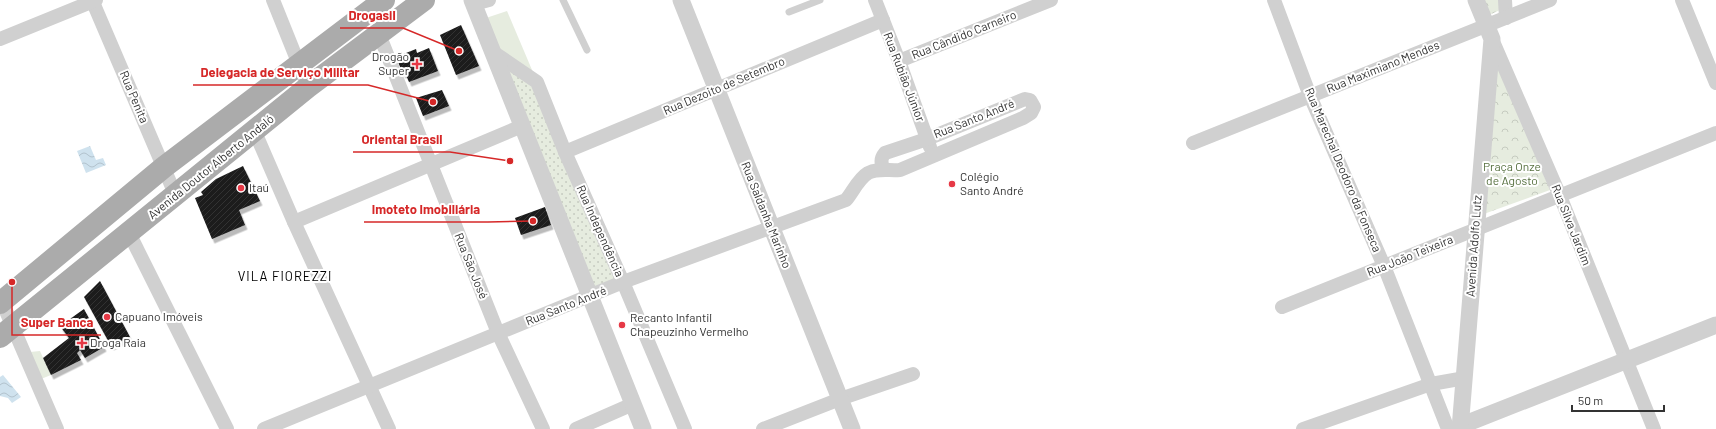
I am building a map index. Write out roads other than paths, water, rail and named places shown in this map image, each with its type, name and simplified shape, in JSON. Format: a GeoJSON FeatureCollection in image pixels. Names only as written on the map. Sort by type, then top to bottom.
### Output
{"type":"FeatureCollection","features":[{"type":"Feature","properties":{"kind":"main road"},"geometry":{"type":"LineString","coordinates":[[1,301],[164,167],[384,0]]}},
{"type":"Feature","properties":{"kind":"main road","name":"Avenida Doutor Alberto Andaló"},"geometry":{"type":"LineString","coordinates":[[7,332],[176,194],[255,132],[308,87],[424,0]]}},
{"type":"Feature","properties":{"kind":"street"},"geometry":{"type":"LineString","coordinates":[[0,39],[94,0]]}},
{"type":"Feature","properties":{"kind":"street","name":"Rua Penita"},"geometry":{"type":"LineString","coordinates":[[94,0],[176,194]]}},
{"type":"Feature","properties":{"kind":"street"},"geometry":{"type":"LineString","coordinates":[[273,0],[308,87]]}},
{"type":"Feature","properties":{"kind":"street","name":"Rua Rubião Júnior"},"geometry":{"type":"LineString","coordinates":[[875,0],[933,155]]}},
{"type":"Feature","properties":{"kind":"street","name":"Rua Cândido Carneiro"},"geometry":{"type":"LineString","coordinates":[[899,61],[1051,0]]}},
{"type":"Feature","properties":{"kind":"street","name":"Rua Marechal Deodoro da Fonseca"},"geometry":{"type":"LineString","coordinates":[[1274,0],[1310,96],[1384,266],[1431,384],[1456,428]]}},
{"type":"Feature","properties":{"kind":"street","name":"Rua Silva Jardim"},"geometry":{"type":"LineString","coordinates":[[1476,0],[1560,196],[1654,429]]}},
{"type":"Feature","properties":{"kind":"street"},"geometry":{"type":"LineString","coordinates":[[1505,0],[1506,18]]}},
{"type":"Feature","properties":{"kind":"street","name":"Rua Maximiano Mendes"},"geometry":{"type":"LineString","coordinates":[[1193,143],[1310,96],[1489,32],[1506,18],[1550,0]]}},
{"type":"Feature","properties":{"kind":"street"},"geometry":{"type":"LineString","coordinates":[[1682,0],[1716,83]]}},
{"type":"Feature","properties":{"kind":"street"},"geometry":{"type":"LineString","coordinates":[[478,1],[493,52],[642,429]]}},
{"type":"Feature","properties":{"kind":"street","name":"Rua Saldanha Marinho"},"geometry":{"type":"LineString","coordinates":[[683,1],[716,89],[852,429]]}},
{"type":"Feature","properties":{"kind":"street","name":"Rua Dezoito de Setembro"},"geometry":{"type":"LineString","coordinates":[[565,152],[883,20]]}},
{"type":"Feature","properties":{"kind":"street","name":"Avenida Adolfo Lutz"},"geometry":{"type":"LineString","coordinates":[[1456,428],[1465,378],[1489,32]]}},
{"type":"Feature","properties":{"kind":"street","name":"Rua São José"},"geometry":{"type":"LineString","coordinates":[[379,34],[498,334],[543,429]]}},
{"type":"Feature","properties":{"kind":"street","name":"Rua Independência"},"geometry":{"type":"LineString","coordinates":[[493,52],[537,82],[565,152],[623,282],[685,429]]}},
{"type":"Feature","properties":{"kind":"street","name":"Rua Santo André"},"geometry":{"type":"LineString","coordinates":[[264,429],[623,282],[846,200],[860,180],[869,173],[884,170],[900,170],[1023,118],[1031,113],[1034,107],[1030,100],[1025,99],[927,139],[885,153],[881,158],[884,170]]}},
{"type":"Feature","properties":{"kind":"street"},"geometry":{"type":"LineString","coordinates":[[983,116],[988,132]]}},
{"type":"Feature","properties":{"kind":"street"},"geometry":{"type":"LineString","coordinates":[[294,222],[522,126]]}},
{"type":"Feature","properties":{"kind":"street"},"geometry":{"type":"LineString","coordinates":[[950,129],[957,145]]}},
{"type":"Feature","properties":{"kind":"street"},"geometry":{"type":"LineString","coordinates":[[255,132],[294,222],[389,429]]}},
{"type":"Feature","properties":{"kind":"street","name":"Rua João Teixeira"},"geometry":{"type":"LineString","coordinates":[[1282,307],[1716,133]]}},
{"type":"Feature","properties":{"kind":"street"},"geometry":{"type":"LineString","coordinates":[[129,233],[227,429]]}},
{"type":"Feature","properties":{"kind":"street"},"geometry":{"type":"LineString","coordinates":[[1,301],[7,332],[57,429]]}},
{"type":"Feature","properties":{"kind":"street"},"geometry":{"type":"LineString","coordinates":[[1456,428],[1716,325]]}},
{"type":"Feature","properties":{"kind":"street"},"geometry":{"type":"LineString","coordinates":[[764,429],[840,399],[913,374]]}},
{"type":"Feature","properties":{"kind":"street"},"geometry":{"type":"LineString","coordinates":[[1303,429],[1431,384],[1465,378]]}},
{"type":"Feature","properties":{"kind":"street"},"geometry":{"type":"LineString","coordinates":[[576,429],[633,404]]}},
{"type":"Feature","properties":{"kind":"lane"},"geometry":{"type":"LineString","coordinates":[[563,0],[587,50]]}},
{"type":"Feature","properties":{"kind":"lane"},"geometry":{"type":"LineString","coordinates":[[789,12],[820,0]]}},
{"type":"Feature","properties":{"kind":"water"},"geometry":{"type":"Polygon","coordinates":[[[90,146],[96,160],[103,158],[106,165],[86,173],[77,151],[90,146]]]}},
{"type":"Feature","properties":{"kind":"water"},"geometry":{"type":"Polygon","coordinates":[[[3,375],[21,397],[12,403],[8,398],[0,396],[0,377],[3,375]]]}},
{"type":"Feature","properties":{"kind":"place","name":"Drogasil"},"geometry":{"type":"Point","coordinates":[459,51]}},
{"type":"Feature","properties":{"kind":"place","name":"Drogão Super"},"geometry":{"type":"Point","coordinates":[417,64]}},
{"type":"Feature","properties":{"kind":"place","name":"Delegacia de Serviço Militar"},"geometry":{"type":"Point","coordinates":[433,102]}},
{"type":"Feature","properties":{"kind":"place","name":"Oriental Brasil"},"geometry":{"type":"Point","coordinates":[510,161]}},
{"type":"Feature","properties":{"kind":"place","name":"Colégio Santo André"},"geometry":{"type":"Point","coordinates":[952,184]}},
{"type":"Feature","properties":{"kind":"place","name":"Itaú"},"geometry":{"type":"Point","coordinates":[241,188]}},
{"type":"Feature","properties":{"kind":"place","name":"Imoteto Imobiliária"},"geometry":{"type":"Point","coordinates":[533,221]}},
{"type":"Feature","properties":{"kind":"place","name":"Super Banca"},"geometry":{"type":"Point","coordinates":[12,282]}},
{"type":"Feature","properties":{"kind":"place","name":"Capuano Imóveis"},"geometry":{"type":"Point","coordinates":[107,317]}},
{"type":"Feature","properties":{"kind":"place","name":"Recanto Infantil Chapeuzinho Vermelho"},"geometry":{"type":"Point","coordinates":[622,325]}},
{"type":"Feature","properties":{"kind":"place","name":"Droga Raia"},"geometry":{"type":"Point","coordinates":[82,343]}},
{"type":"Feature","properties":{"kind":"district","name":"VILA FIOREZZI"},"geometry":{"type":"Point","coordinates":[285,276]}},
{"type":"Feature","properties":{"kind":"park label","name":"Praça Onze de Agosto"},"geometry":{"type":"Point","coordinates":[1512,174]}}]}
